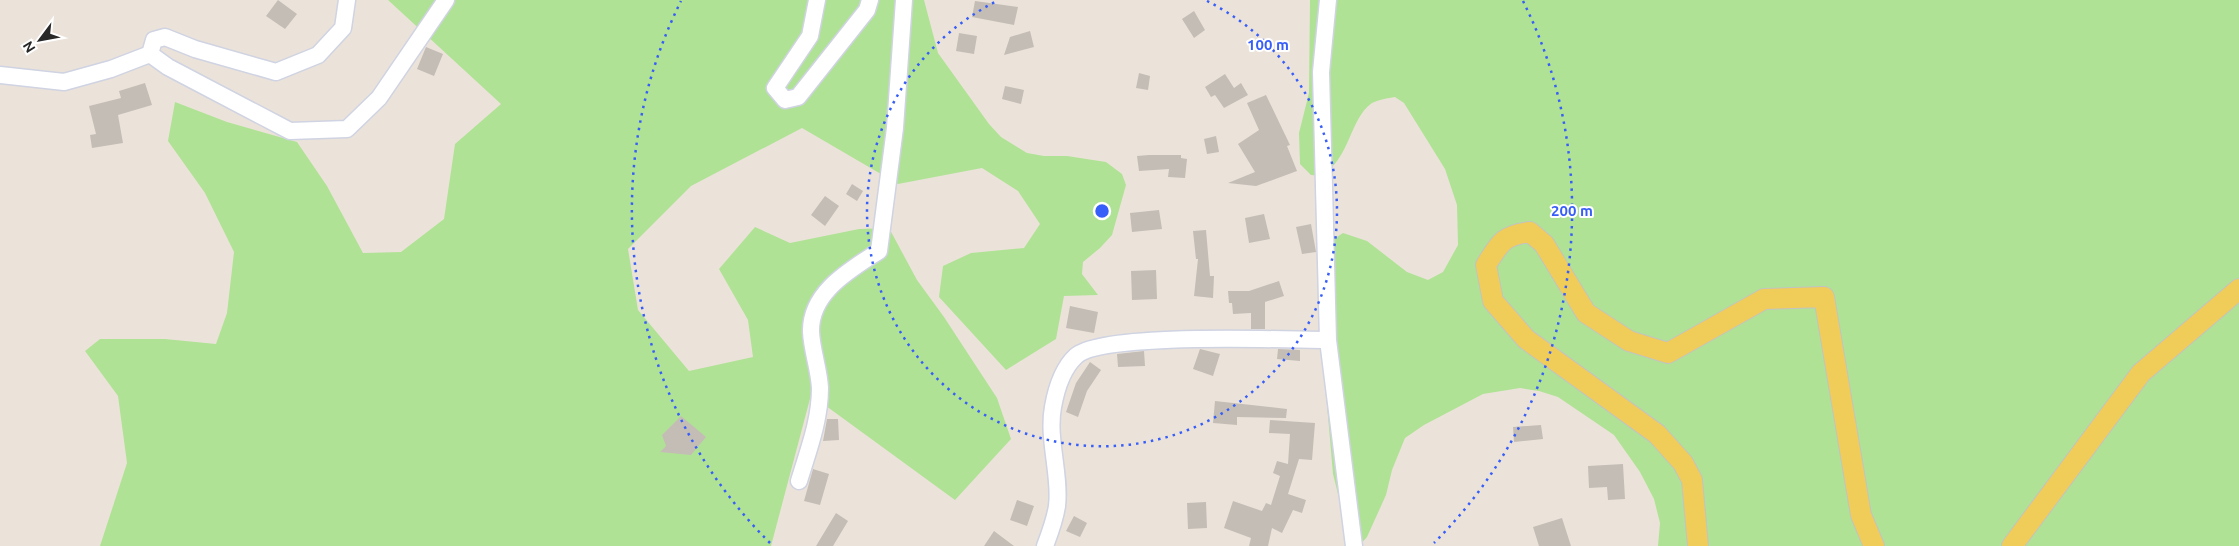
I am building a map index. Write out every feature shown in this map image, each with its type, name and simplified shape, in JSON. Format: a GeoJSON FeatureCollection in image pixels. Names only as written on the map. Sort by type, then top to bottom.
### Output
{"type":"FeatureCollection","features":[{"type":"Feature","properties":{"kind":"main road"},"geometry":{"type":"LineString","coordinates":[[1698,546],[1692,480],[1683,463],[1656,434],[1526,340],[1493,301],[1486,265],[1500,244],[1513,234],[1530,232],[1544,244],[1586,314],[1629,341],[1668,353],[1764,299],[1824,297],[1860,515],[1874,546]]}},
{"type":"Feature","properties":{"kind":"main road"},"geometry":{"type":"LineString","coordinates":[[2012,546],[2141,373],[2239,289]]}},
{"type":"Feature","properties":{"kind":"street"},"geometry":{"type":"LineString","coordinates":[[150,54],[154,40],[165,37],[195,49],[276,72],[318,55],[342,28],[347,0]]}},
{"type":"Feature","properties":{"kind":"street"},"geometry":{"type":"LineString","coordinates":[[150,54],[168,66],[290,131],[347,129],[379,98],[446,0]]}},
{"type":"Feature","properties":{"kind":"street"},"geometry":{"type":"LineString","coordinates":[[817,0],[810,36],[776,88],[785,100],[798,98],[868,10],[870,0]]}},
{"type":"Feature","properties":{"kind":"street"},"geometry":{"type":"LineString","coordinates":[[799,481],[818,416],[820,388],[811,331],[813,315],[822,295],[839,278],[879,251],[895,128],[904,0]]}},
{"type":"Feature","properties":{"kind":"street"},"geometry":{"type":"LineString","coordinates":[[1328,0],[1321,72],[1328,340],[1354,546]]}},
{"type":"Feature","properties":{"kind":"street"},"geometry":{"type":"LineString","coordinates":[[0,75],[64,82],[111,69],[150,54]]}},
{"type":"Feature","properties":{"kind":"street"},"geometry":{"type":"LineString","coordinates":[[1045,546],[1057,505],[1052,430],[1053,408],[1063,374],[1077,355],[1100,347],[1179,339],[1328,340]]}},
{"type":"Feature","properties":{"kind":"green space"},"geometry":{"type":"Polygon","coordinates":[[[388,0],[924,0],[938,53],[989,124],[1001,137],[1027,153],[1044,156],[1067,156],[1106,162],[1122,174],[1126,185],[1112,235],[1083,262],[1082,274],[1098,295],[1064,296],[1056,339],[1006,370],[939,297],[943,266],[971,253],[1024,248],[1040,224],[1018,191],[982,168],[898,184],[802,128],[691,186],[628,249],[638,310],[689,371],[753,357],[748,320],[719,269],[755,227],[790,243],[859,229],[889,228],[917,280],[944,317],[997,398],[1011,439],[955,500],[811,395],[771,546],[100,546],[127,463],[118,396],[85,351],[100,339],[165,339],[216,344],[227,313],[234,252],[205,193],[168,141],[175,102],[227,122],[297,142],[327,186],[363,253],[401,252],[444,219],[455,144],[501,104],[388,0]]]}},
{"type":"Feature","properties":{"kind":"green space"},"geometry":{"type":"Polygon","coordinates":[[[1310,0],[2239,0],[2239,546],[1658,546],[1660,523],[1654,499],[1640,472],[1614,435],[1558,397],[1520,388],[1483,394],[1424,425],[1405,438],[1392,470],[1386,495],[1367,537],[1359,546],[1342,510],[1333,474],[1325,382],[1326,244],[1343,233],[1367,241],[1407,272],[1428,280],[1443,272],[1458,245],[1457,205],[1445,169],[1404,103],[1395,97],[1374,102],[1364,110],[1338,159],[1321,176],[1311,175],[1300,164],[1299,133],[1309,93],[1310,0]]]}},
{"type":"Feature","properties":{"kind":"building"},"geometry":{"type":"Polygon","coordinates":[[[278,0],[297,14],[285,29],[266,16],[278,0]]]}},
{"type":"Feature","properties":{"kind":"building"},"geometry":{"type":"Polygon","coordinates":[[[975,1],[1018,7],[1014,25],[972,17],[975,1]]]}},
{"type":"Feature","properties":{"kind":"building"},"geometry":{"type":"Polygon","coordinates":[[[1194,11],[1205,30],[1194,38],[1182,19],[1194,11]]]}},
{"type":"Feature","properties":{"kind":"building"},"geometry":{"type":"Polygon","coordinates":[[[1030,31],[1034,47],[1004,55],[1010,37],[1030,31]]]}},
{"type":"Feature","properties":{"kind":"building"},"geometry":{"type":"Polygon","coordinates":[[[959,33],[977,36],[974,54],[956,51],[959,33]]]}},
{"type":"Feature","properties":{"kind":"building"},"geometry":{"type":"Polygon","coordinates":[[[426,47],[443,54],[434,76],[417,69],[426,47]]]}},
{"type":"Feature","properties":{"kind":"building"},"geometry":{"type":"Polygon","coordinates":[[[1139,73],[1150,76],[1148,90],[1136,88],[1139,73]]]}},
{"type":"Feature","properties":{"kind":"building"},"geometry":{"type":"Polygon","coordinates":[[[1225,74],[1234,88],[1241,83],[1248,95],[1224,108],[1215,95],[1211,97],[1205,87],[1225,74]]]}},
{"type":"Feature","properties":{"kind":"building"},"geometry":{"type":"Polygon","coordinates":[[[145,83],[152,105],[118,115],[123,143],[92,148],[90,135],[96,134],[89,106],[121,98],[119,91],[145,83]]]}},
{"type":"Feature","properties":{"kind":"building"},"geometry":{"type":"Polygon","coordinates":[[[1005,86],[1024,90],[1021,104],[1002,99],[1005,86]]]}},
{"type":"Feature","properties":{"kind":"building"},"geometry":{"type":"Polygon","coordinates":[[[1266,95],[1290,145],[1287,146],[1297,171],[1256,186],[1228,183],[1255,172],[1238,144],[1259,130],[1247,103],[1266,95]]]}},
{"type":"Feature","properties":{"kind":"building"},"geometry":{"type":"Polygon","coordinates":[[[1216,136],[1219,152],[1207,154],[1204,139],[1216,136]]]}},
{"type":"Feature","properties":{"kind":"building"},"geometry":{"type":"Polygon","coordinates":[[[1181,155],[1181,158],[1187,159],[1185,178],[1168,177],[1169,169],[1139,171],[1137,156],[1181,155]]]}},
{"type":"Feature","properties":{"kind":"building"},"geometry":{"type":"Polygon","coordinates":[[[852,184],[863,191],[857,201],[846,194],[852,184]]]}},
{"type":"Feature","properties":{"kind":"building"},"geometry":{"type":"Polygon","coordinates":[[[825,196],[839,206],[825,226],[811,215],[825,196]]]}},
{"type":"Feature","properties":{"kind":"building"},"geometry":{"type":"Polygon","coordinates":[[[1159,210],[1162,229],[1132,232],[1130,213],[1159,210]]]}},
{"type":"Feature","properties":{"kind":"building"},"geometry":{"type":"Polygon","coordinates":[[[1264,214],[1270,239],[1249,243],[1245,218],[1264,214]]]}},
{"type":"Feature","properties":{"kind":"building"},"geometry":{"type":"Polygon","coordinates":[[[1311,224],[1316,252],[1302,254],[1296,227],[1311,224]]]}},
{"type":"Feature","properties":{"kind":"building"},"geometry":{"type":"Polygon","coordinates":[[[1206,230],[1210,276],[1214,276],[1213,298],[1194,296],[1198,259],[1196,259],[1193,231],[1206,230]]]}},
{"type":"Feature","properties":{"kind":"building"},"geometry":{"type":"Polygon","coordinates":[[[1156,270],[1157,299],[1132,300],[1131,271],[1156,270]]]}},
{"type":"Feature","properties":{"kind":"building"},"geometry":{"type":"Polygon","coordinates":[[[1279,281],[1284,296],[1265,302],[1265,329],[1251,329],[1251,313],[1233,314],[1232,303],[1229,303],[1228,291],[1249,291],[1279,281]]]}},
{"type":"Feature","properties":{"kind":"building"},"geometry":{"type":"Polygon","coordinates":[[[1070,306],[1098,312],[1094,333],[1066,328],[1070,306]]]}},
{"type":"Feature","properties":{"kind":"building"},"geometry":{"type":"Polygon","coordinates":[[[1200,349],[1220,354],[1213,376],[1193,369],[1200,349]]]}},
{"type":"Feature","properties":{"kind":"building"},"geometry":{"type":"Polygon","coordinates":[[[1278,349],[1300,350],[1300,361],[1277,359],[1278,349]]]}},
{"type":"Feature","properties":{"kind":"building"},"geometry":{"type":"Polygon","coordinates":[[[1144,351],[1145,366],[1118,367],[1117,354],[1144,351]]]}},
{"type":"Feature","properties":{"kind":"building"},"geometry":{"type":"Polygon","coordinates":[[[1090,362],[1101,370],[1087,391],[1078,417],[1066,412],[1076,383],[1090,362]]]}},
{"type":"Feature","properties":{"kind":"building"},"geometry":{"type":"Polygon","coordinates":[[[1215,401],[1287,409],[1286,418],[1237,417],[1237,425],[1213,423],[1215,401]]]}},
{"type":"Feature","properties":{"kind":"building"},"geometry":{"type":"Polygon","coordinates":[[[681,416],[706,437],[691,455],[660,452],[666,446],[662,435],[681,416]]]}},
{"type":"Feature","properties":{"kind":"building"},"geometry":{"type":"Polygon","coordinates":[[[827,419],[838,419],[839,440],[823,441],[827,419]]]}},
{"type":"Feature","properties":{"kind":"building"},"geometry":{"type":"Polygon","coordinates":[[[1270,420],[1315,423],[1312,460],[1299,459],[1288,494],[1306,500],[1302,513],[1293,510],[1282,533],[1272,528],[1268,546],[1249,546],[1251,538],[1224,528],[1233,501],[1262,511],[1266,503],[1271,505],[1280,476],[1273,473],[1277,461],[1288,464],[1290,434],[1269,433],[1270,420]]]}},
{"type":"Feature","properties":{"kind":"building"},"geometry":{"type":"Polygon","coordinates":[[[1541,425],[1543,439],[1514,442],[1513,427],[1541,425]]]}},
{"type":"Feature","properties":{"kind":"building"},"geometry":{"type":"Polygon","coordinates":[[[1623,464],[1625,499],[1608,500],[1607,487],[1589,488],[1588,466],[1623,464]]]}},
{"type":"Feature","properties":{"kind":"building"},"geometry":{"type":"Polygon","coordinates":[[[813,469],[829,474],[820,505],[804,501],[813,469]]]}},
{"type":"Feature","properties":{"kind":"building"},"geometry":{"type":"Polygon","coordinates":[[[1017,500],[1034,506],[1027,526],[1010,520],[1017,500]]]}},
{"type":"Feature","properties":{"kind":"building"},"geometry":{"type":"Polygon","coordinates":[[[1206,502],[1207,528],[1188,529],[1187,503],[1206,502]]]}},
{"type":"Feature","properties":{"kind":"building"},"geometry":{"type":"Polygon","coordinates":[[[836,513],[848,521],[833,546],[816,546],[836,513]]]}},
{"type":"Feature","properties":{"kind":"building"},"geometry":{"type":"Polygon","coordinates":[[[1074,516],[1087,523],[1080,537],[1066,531],[1074,516]]]}},
{"type":"Feature","properties":{"kind":"building"},"geometry":{"type":"Polygon","coordinates":[[[1562,518],[1571,546],[1539,546],[1533,527],[1562,518]]]}},
{"type":"Feature","properties":{"kind":"building"},"geometry":{"type":"Polygon","coordinates":[[[994,531],[1014,546],[984,546],[994,531]]]}}]}
